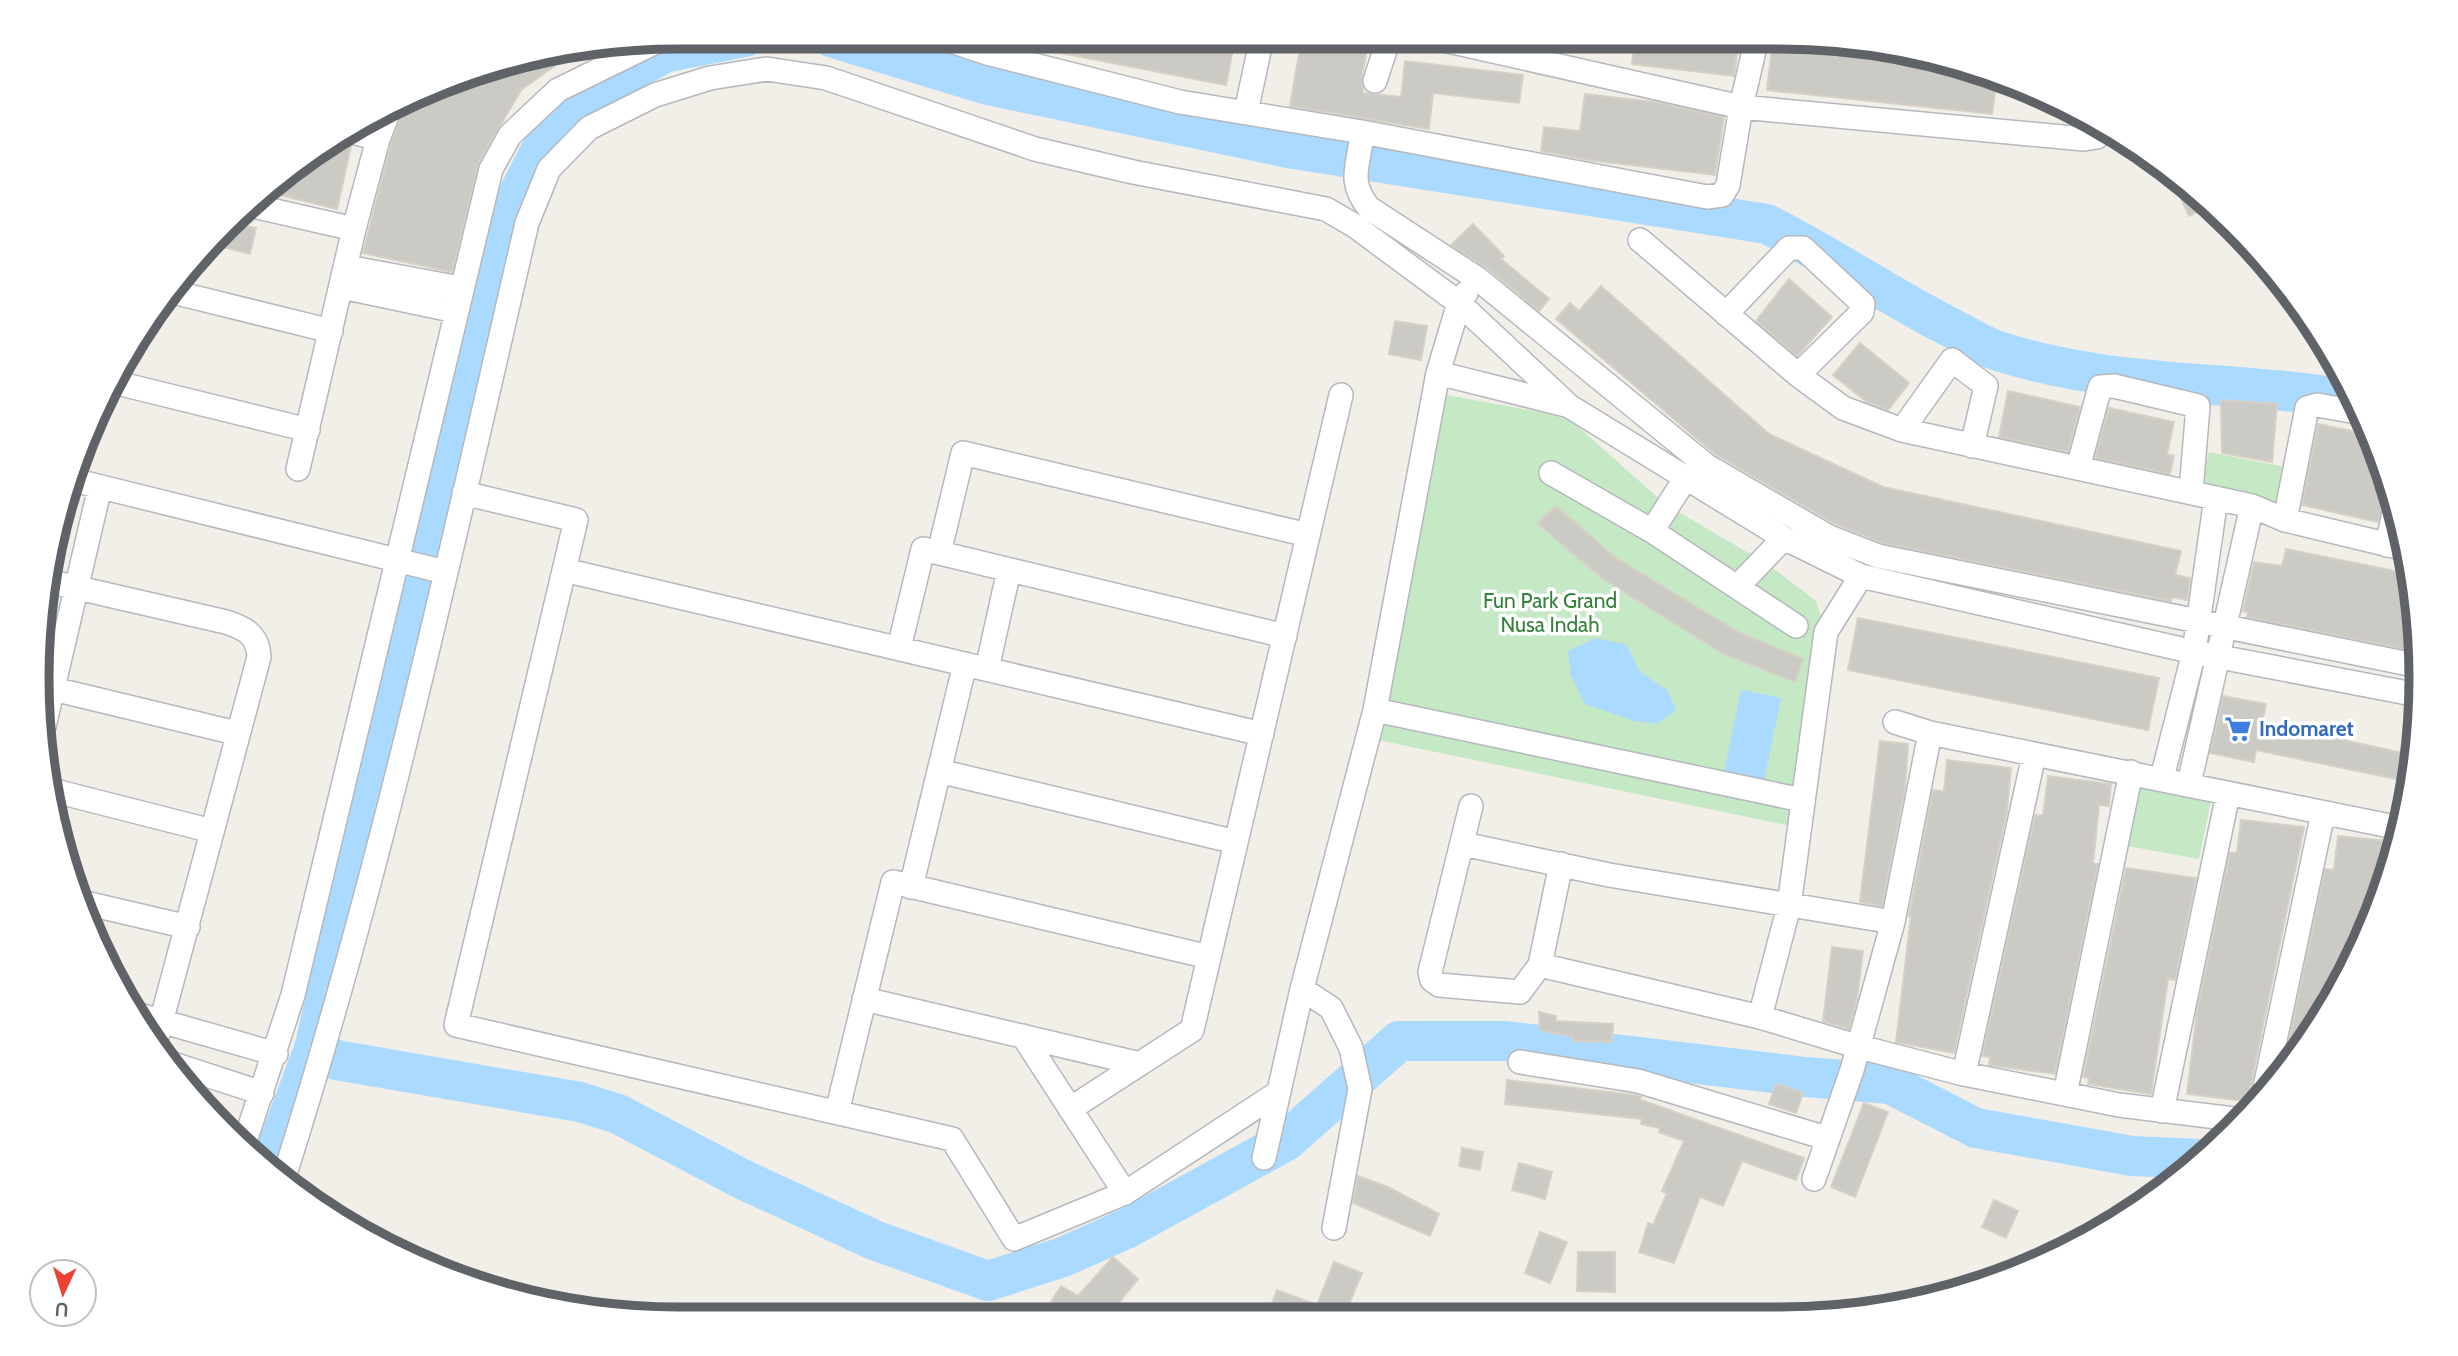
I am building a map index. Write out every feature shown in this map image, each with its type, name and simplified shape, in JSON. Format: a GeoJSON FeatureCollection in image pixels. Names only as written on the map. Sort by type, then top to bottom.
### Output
{"type":"FeatureCollection","features":[{"type":"Feature","properties":{"kind":"street"},"geometry":{"type":"LineString","coordinates":[[975,49],[1180,102],[1707,197],[1722,195],[1728,185],[1741,107],[1754,49]]}},
{"type":"Feature","properties":{"kind":"street"},"geometry":{"type":"LineString","coordinates":[[1246,112],[1259,49]]}},
{"type":"Feature","properties":{"kind":"street"},"geometry":{"type":"LineString","coordinates":[[1375,81],[1385,49]]}},
{"type":"Feature","properties":{"kind":"street"},"geometry":{"type":"LineString","coordinates":[[1484,49],[1741,107],[2084,139],[2097,134]]}},
{"type":"Feature","properties":{"kind":"street"},"geometry":{"type":"LineString","coordinates":[[247,1136],[293,995],[404,563],[460,288],[491,169],[510,135],[558,90],[640,50]]}},
{"type":"Feature","properties":{"kind":"street"},"geometry":{"type":"LineString","coordinates":[[286,1170],[332,1025],[441,571],[464,493],[527,223],[549,169],[589,128],[655,95],[710,78],[767,69],[826,78],[1035,149],[1133,172],[1326,209],[1354,226],[1459,303],[1569,406],[1784,538],[1861,576],[2194,652],[2409,693]]}},
{"type":"Feature","properties":{"kind":"street"},"geometry":{"type":"LineString","coordinates":[[298,469],[354,229],[367,136]]}},
{"type":"Feature","properties":{"kind":"street"},"geometry":{"type":"LineString","coordinates":[[1362,136],[1354,181],[1359,196],[1369,208],[1478,279],[1707,466],[1829,537],[1878,556],[2197,621],[2222,629],[2409,664]]}},
{"type":"Feature","properties":{"kind":"street"},"geometry":{"type":"LineString","coordinates":[[260,208],[354,229]]}},
{"type":"Feature","properties":{"kind":"street"},"geometry":{"type":"LineString","coordinates":[[1354,226],[1369,208]]}},
{"type":"Feature","properties":{"kind":"street"},"geometry":{"type":"LineString","coordinates":[[1640,240],[1798,375],[1843,408],[1902,430],[2252,506],[2284,520],[2395,547]]}},
{"type":"Feature","properties":{"kind":"street"},"geometry":{"type":"LineString","coordinates":[[1727,314],[1789,248],[1803,248],[1863,304],[1862,312],[1798,375]]}},
{"type":"Feature","properties":{"kind":"street"},"geometry":{"type":"LineString","coordinates":[[344,277],[460,288]]}},
{"type":"Feature","properties":{"kind":"street"},"geometry":{"type":"LineString","coordinates":[[344,277],[456,311]]}},
{"type":"Feature","properties":{"kind":"street"},"geometry":{"type":"LineString","coordinates":[[1264,1158],[1302,989],[1375,710],[1438,373],[1459,303],[1478,279]]}},
{"type":"Feature","properties":{"kind":"street"},"geometry":{"type":"LineString","coordinates":[[180,294],[331,331]]}},
{"type":"Feature","properties":{"kind":"street"},"geometry":{"type":"LineString","coordinates":[[1902,430],[1952,360],[1986,386],[1972,446]]}},
{"type":"Feature","properties":{"kind":"street"},"geometry":{"type":"LineString","coordinates":[[1438,373],[1569,406]]}},
{"type":"Feature","properties":{"kind":"street"},"geometry":{"type":"LineString","coordinates":[[122,384],[308,430]]}},
{"type":"Feature","properties":{"kind":"street"},"geometry":{"type":"LineString","coordinates":[[2078,468],[2100,387],[2114,386],[2199,406],[2191,492]]}},
{"type":"Feature","properties":{"kind":"street"},"geometry":{"type":"LineString","coordinates":[[1070,1109],[1192,1030],[1341,396]]}},
{"type":"Feature","properties":{"kind":"street"},"geometry":{"type":"LineString","coordinates":[[2284,520],[2307,408],[2317,405],[2349,411]]}},
{"type":"Feature","properties":{"kind":"street"},"geometry":{"type":"LineString","coordinates":[[939,553],[963,453],[1308,535]]}},
{"type":"Feature","properties":{"kind":"street"},"geometry":{"type":"LineString","coordinates":[[1551,473],[1652,531],[1796,626]]}},
{"type":"Feature","properties":{"kind":"street"},"geometry":{"type":"LineString","coordinates":[[1652,531],[1687,476]]}},
{"type":"Feature","properties":{"kind":"street"},"geometry":{"type":"LineString","coordinates":[[80,483],[441,571]]}},
{"type":"Feature","properties":{"kind":"street"},"geometry":{"type":"LineString","coordinates":[[49,681],[76,588],[100,487]]}},
{"type":"Feature","properties":{"kind":"street"},"geometry":{"type":"LineString","coordinates":[[464,493],[576,520],[456,1025],[952,1139],[1014,1239],[1125,1193],[1279,1092]]}},
{"type":"Feature","properties":{"kind":"street"},"geometry":{"type":"LineString","coordinates":[[2162,778],[2194,652],[2216,498]]}},
{"type":"Feature","properties":{"kind":"street"},"geometry":{"type":"LineString","coordinates":[[2189,784],[2252,506]]}},
{"type":"Feature","properties":{"kind":"street"},"geometry":{"type":"LineString","coordinates":[[1738,586],[1784,538]]}},
{"type":"Feature","properties":{"kind":"street"},"geometry":{"type":"LineString","coordinates":[[899,648],[923,549],[1285,636]]}},
{"type":"Feature","properties":{"kind":"street"},"geometry":{"type":"LineString","coordinates":[[564,570],[1262,734]]}},
{"type":"Feature","properties":{"kind":"street"},"geometry":{"type":"LineString","coordinates":[[911,887],[939,771],[1009,570]]}},
{"type":"Feature","properties":{"kind":"street"},"geometry":{"type":"LineString","coordinates":[[1760,1017],[1789,906],[1826,632],[1861,576]]}},
{"type":"Feature","properties":{"kind":"street"},"geometry":{"type":"LineString","coordinates":[[56,583],[246,628],[258,645],[259,657],[236,733],[188,927],[153,1024]]}},
{"type":"Feature","properties":{"kind":"street"},"geometry":{"type":"LineString","coordinates":[[49,689],[236,733]]}},
{"type":"Feature","properties":{"kind":"street"},"geometry":{"type":"LineString","coordinates":[[1375,710],[1802,800]]}},
{"type":"Feature","properties":{"kind":"street"},"geometry":{"type":"LineString","coordinates":[[1895,722],[1930,733],[2391,826]]}},
{"type":"Feature","properties":{"kind":"street"},"geometry":{"type":"LineString","coordinates":[[1814,1179],[1826,1138],[1852,1070],[1856,1046],[1893,922],[1930,733]]}},
{"type":"Feature","properties":{"kind":"street"},"geometry":{"type":"LineString","coordinates":[[1964,1074],[2034,754]]}},
{"type":"Feature","properties":{"kind":"street"},"geometry":{"type":"LineString","coordinates":[[939,771],[1236,842]]}},
{"type":"Feature","properties":{"kind":"street"},"geometry":{"type":"LineString","coordinates":[[2065,1094],[2131,772]]}},
{"type":"Feature","properties":{"kind":"street"},"geometry":{"type":"LineString","coordinates":[[59,792],[212,831]]}},
{"type":"Feature","properties":{"kind":"street"},"geometry":{"type":"LineString","coordinates":[[2162,1111],[2228,794]]}},
{"type":"Feature","properties":{"kind":"street"},"geometry":{"type":"LineString","coordinates":[[1471,806],[1430,972],[1432,980],[1439,985],[1520,992],[1541,965],[1561,864]]}},
{"type":"Feature","properties":{"kind":"street"},"geometry":{"type":"LineString","coordinates":[[2268,1075],[2323,813]]}},
{"type":"Feature","properties":{"kind":"street"},"geometry":{"type":"LineString","coordinates":[[1463,845],[1789,906],[1893,922]]}},
{"type":"Feature","properties":{"kind":"street"},"geometry":{"type":"LineString","coordinates":[[837,1112],[892,882],[1209,957]]}},
{"type":"Feature","properties":{"kind":"street"},"geometry":{"type":"LineString","coordinates":[[91,905],[188,927]]}},
{"type":"Feature","properties":{"kind":"street"},"geometry":{"type":"LineString","coordinates":[[1541,965],[1760,1017],[1964,1074],[2162,1111],[2229,1119]]}},
{"type":"Feature","properties":{"kind":"street"},"geometry":{"type":"LineString","coordinates":[[1302,989],[1331,1008],[1355,1066],[1360,1089],[1334,1228]]}},
{"type":"Feature","properties":{"kind":"street"},"geometry":{"type":"LineString","coordinates":[[864,999],[1140,1064]]}},
{"type":"Feature","properties":{"kind":"street"},"geometry":{"type":"LineString","coordinates":[[154,1025],[275,1054]]}},
{"type":"Feature","properties":{"kind":"street"},"geometry":{"type":"LineString","coordinates":[[1023,1036],[1125,1193]]}},
{"type":"Feature","properties":{"kind":"street"},"geometry":{"type":"LineString","coordinates":[[1520,1062],[1638,1081],[1826,1138]]}},
{"type":"Feature","properties":{"kind":"street"},"geometry":{"type":"LineString","coordinates":[[184,1068],[262,1093]]}},
{"type":"Feature","properties":{"kind":"green space","name":"Fun Park Grand Nusa Indah"},"geometry":{"type":"Polygon","coordinates":[[[1436,393],[1567,417],[1665,504],[1769,565],[1816,601],[1826,632],[1791,826],[1359,736],[1436,393]]]}},
{"type":"Feature","properties":{"kind":"green space"},"geometry":{"type":"Polygon","coordinates":[[[2209,452],[2285,467],[2276,507],[2200,490],[2209,452]]]}},
{"type":"Feature","properties":{"kind":"green space"},"geometry":{"type":"Polygon","coordinates":[[[2141,783],[2211,801],[2199,859],[2128,846],[2141,783]]]}},
{"type":"Feature","properties":{"kind":"water"},"geometry":{"type":"Polygon","coordinates":[[[1596,638],[1627,645],[1640,672],[1667,690],[1676,710],[1657,724],[1634,721],[1585,704],[1571,676],[1568,651],[1596,638]]]}},
{"type":"Feature","properties":{"kind":"water"},"geometry":{"type":"Polygon","coordinates":[[[1741,690],[1781,698],[1764,781],[1724,773],[1741,690]]]}},
{"type":"Feature","properties":{"kind":"building"},"geometry":{"type":"Polygon","coordinates":[[[1040,49],[1207,49],[1232,54],[1226,85],[1040,49]]]}},
{"type":"Feature","properties":{"kind":"building"},"geometry":{"type":"Polygon","coordinates":[[[1300,49],[1367,49],[1362,77],[1363,93],[1401,97],[1405,61],[1523,75],[1519,103],[1433,93],[1429,129],[1290,106],[1300,49]]]}},
{"type":"Feature","properties":{"kind":"building"},"geometry":{"type":"Polygon","coordinates":[[[1634,49],[1738,49],[1734,76],[1632,64],[1634,49]]]}},
{"type":"Feature","properties":{"kind":"building"},"geometry":{"type":"Polygon","coordinates":[[[1772,49],[1862,54],[1943,70],[1996,87],[1992,114],[1767,90],[1772,49]]]}},
{"type":"Feature","properties":{"kind":"building"},"geometry":{"type":"Polygon","coordinates":[[[564,60],[521,90],[479,162],[452,272],[363,253],[391,143],[403,113],[476,82],[564,60]]]}},
{"type":"Feature","properties":{"kind":"building"},"geometry":{"type":"Polygon","coordinates":[[[1585,94],[1655,102],[1724,117],[1715,175],[1588,160],[1541,151],[1544,127],[1580,131],[1585,94]]]}},
{"type":"Feature","properties":{"kind":"building"},"geometry":{"type":"Polygon","coordinates":[[[346,144],[351,146],[337,209],[276,194],[346,144]]]}},
{"type":"Feature","properties":{"kind":"building"},"geometry":{"type":"Polygon","coordinates":[[[2181,193],[2201,210],[2189,216],[2181,193]]]}},
{"type":"Feature","properties":{"kind":"building"},"geometry":{"type":"Polygon","coordinates":[[[1473,224],[1504,256],[1501,259],[1549,299],[1539,311],[1487,268],[1451,245],[1473,224]]]}},
{"type":"Feature","properties":{"kind":"building"},"geometry":{"type":"Polygon","coordinates":[[[242,225],[256,228],[250,254],[221,246],[242,225]]]}},
{"type":"Feature","properties":{"kind":"building"},"geometry":{"type":"Polygon","coordinates":[[[1789,279],[1832,317],[1797,356],[1756,321],[1789,279]]]}},
{"type":"Feature","properties":{"kind":"building"},"geometry":{"type":"Polygon","coordinates":[[[1601,286],[1769,434],[1883,487],[2181,551],[2175,575],[2190,578],[2187,600],[2172,597],[2171,601],[1882,543],[1835,524],[1715,454],[1556,319],[1570,303],[1579,311],[1601,286]]]}},
{"type":"Feature","properties":{"kind":"building"},"geometry":{"type":"Polygon","coordinates":[[[1395,321],[1427,326],[1421,360],[1389,354],[1395,321]]]}},
{"type":"Feature","properties":{"kind":"building"},"geometry":{"type":"Polygon","coordinates":[[[1860,343],[1909,383],[1888,410],[1867,402],[1833,375],[1860,343]]]}},
{"type":"Feature","properties":{"kind":"building"},"geometry":{"type":"Polygon","coordinates":[[[2008,391],[2080,407],[2068,452],[1999,437],[2008,391]]]}},
{"type":"Feature","properties":{"kind":"building"},"geometry":{"type":"Polygon","coordinates":[[[2221,400],[2277,404],[2272,462],[2222,453],[2221,400]]]}},
{"type":"Feature","properties":{"kind":"building"},"geometry":{"type":"Polygon","coordinates":[[[2109,408],[2174,422],[2167,454],[2174,456],[2170,474],[2095,458],[2109,408]]]}},
{"type":"Feature","properties":{"kind":"building"},"geometry":{"type":"Polygon","coordinates":[[[2318,424],[2359,432],[2384,503],[2378,522],[2302,505],[2318,424]]]}},
{"type":"Feature","properties":{"kind":"building"},"geometry":{"type":"Polygon","coordinates":[[[1556,506],[1616,558],[1740,633],[1803,659],[1795,682],[1724,654],[1603,579],[1537,523],[1556,506]]]}},
{"type":"Feature","properties":{"kind":"building"},"geometry":{"type":"Polygon","coordinates":[[[2286,549],[2400,572],[2408,650],[2247,617],[2248,612],[2243,611],[2254,562],[2282,566],[2286,549]]]}},
{"type":"Feature","properties":{"kind":"building"},"geometry":{"type":"Polygon","coordinates":[[[1858,618],[2159,678],[2148,730],[1848,670],[1858,618]]]}},
{"type":"Feature","properties":{"kind":"building"},"geometry":{"type":"Polygon","coordinates":[[[2223,696],[2266,704],[2262,722],[2405,753],[2401,780],[2256,750],[2254,762],[2210,753],[2223,696]]]}},
{"type":"Feature","properties":{"kind":"building"},"geometry":{"type":"Polygon","coordinates":[[[1880,741],[1908,744],[1905,787],[1882,906],[1860,902],[1880,741]]]}},
{"type":"Feature","properties":{"kind":"building"},"geometry":{"type":"Polygon","coordinates":[[[1947,760],[2011,768],[2007,811],[1954,1053],[1896,1042],[1909,916],[1933,790],[1944,791],[1947,760]]]}},
{"type":"Feature","properties":{"kind":"building"},"geometry":{"type":"Polygon","coordinates":[[[2048,776],[2111,784],[2109,806],[2099,805],[2093,864],[2098,864],[2055,1074],[1989,1065],[1990,1057],[1982,1056],[2035,815],[2043,816],[2048,776]]]}},
{"type":"Feature","properties":{"kind":"building"},"geometry":{"type":"Polygon","coordinates":[[[2241,820],[2304,827],[2250,1089],[2252,1094],[2246,1101],[2187,1094],[2197,1011],[2230,853],[2237,853],[2241,820]]]}},
{"type":"Feature","properties":{"kind":"building"},"geometry":{"type":"Polygon","coordinates":[[[2338,836],[2388,841],[2376,880],[2344,956],[2325,992],[2288,1049],[2325,869],[2334,870],[2338,836]]]}},
{"type":"Feature","properties":{"kind":"building"},"geometry":{"type":"Polygon","coordinates":[[[2126,868],[2196,878],[2175,980],[2168,979],[2151,1094],[2088,1084],[2089,1078],[2083,1077],[2126,868]]]}},
{"type":"Feature","properties":{"kind":"building"},"geometry":{"type":"Polygon","coordinates":[[[1832,947],[1863,951],[1857,999],[1849,1029],[1823,1021],[1832,947]]]}},
{"type":"Feature","properties":{"kind":"building"},"geometry":{"type":"Polygon","coordinates":[[[1539,1012],[1556,1016],[1556,1021],[1613,1024],[1612,1042],[1573,1041],[1573,1037],[1540,1030],[1539,1012]]]}},
{"type":"Feature","properties":{"kind":"building"},"geometry":{"type":"Polygon","coordinates":[[[1507,1080],[1635,1095],[1641,1097],[1641,1100],[1804,1158],[1796,1180],[1742,1161],[1723,1206],[1700,1197],[1674,1263],[1639,1252],[1648,1223],[1653,1225],[1667,1193],[1662,1191],[1684,1141],[1659,1132],[1660,1128],[1641,1124],[1642,1119],[1505,1104],[1507,1080]]]}},
{"type":"Feature","properties":{"kind":"building"},"geometry":{"type":"Polygon","coordinates":[[[1776,1084],[1803,1093],[1796,1113],[1769,1104],[1776,1084]]]}},
{"type":"Feature","properties":{"kind":"building"},"geometry":{"type":"Polygon","coordinates":[[[1864,1103],[1888,1112],[1855,1197],[1831,1187],[1864,1103]]]}},
{"type":"Feature","properties":{"kind":"building"},"geometry":{"type":"Polygon","coordinates":[[[1462,1148],[1483,1152],[1480,1170],[1459,1166],[1462,1148]]]}},
{"type":"Feature","properties":{"kind":"building"},"geometry":{"type":"Polygon","coordinates":[[[1519,1163],[1552,1172],[1545,1199],[1512,1190],[1519,1163]]]}},
{"type":"Feature","properties":{"kind":"building"},"geometry":{"type":"Polygon","coordinates":[[[1358,1176],[1388,1187],[1439,1214],[1430,1236],[1353,1203],[1358,1176]]]}},
{"type":"Feature","properties":{"kind":"building"},"geometry":{"type":"Polygon","coordinates":[[[1994,1200],[2018,1211],[2006,1238],[1982,1227],[1994,1200]]]}},
{"type":"Feature","properties":{"kind":"building"},"geometry":{"type":"Polygon","coordinates":[[[1540,1232],[1567,1242],[1550,1283],[1525,1273],[1540,1232]]]}},
{"type":"Feature","properties":{"kind":"building"},"geometry":{"type":"Polygon","coordinates":[[[1578,1252],[1615,1252],[1615,1292],[1577,1291],[1578,1252]]]}},
{"type":"Feature","properties":{"kind":"building"},"geometry":{"type":"Polygon","coordinates":[[[1113,1257],[1138,1279],[1115,1307],[1048,1307],[1061,1286],[1078,1296],[1113,1257]]]}},
{"type":"Feature","properties":{"kind":"building"},"geometry":{"type":"Polygon","coordinates":[[[1334,1262],[1362,1273],[1348,1307],[1271,1307],[1277,1290],[1317,1305],[1334,1262]]]}},
{"type":"Feature","properties":{"kind":"waterway"},"geometry":{"type":"LineString","coordinates":[[273,1159],[314,1049],[509,212],[540,152],[573,104],[664,53],[684,49]]}},
{"type":"Feature","properties":{"kind":"waterway"},"geometry":{"type":"LineString","coordinates":[[870,49],[988,85],[1288,148],[1767,224],[1916,309],[1995,350],[2085,372],[2343,399]]}},
{"type":"Feature","properties":{"kind":"waterway"},"geometry":{"type":"LineString","coordinates":[[314,1049],[336,1060],[580,1102],[618,1114],[742,1179],[874,1240],[988,1281],[1063,1257],[1128,1228],[1286,1141],[1399,1041],[1506,1041],[1806,1077],[1890,1084],[1976,1128],[2132,1156],[2186,1158]]}},
{"type":"Feature","properties":{"kind":"place","name":"Indomaret"},"geometry":{"type":"Point","coordinates":[2238,729]}}]}
